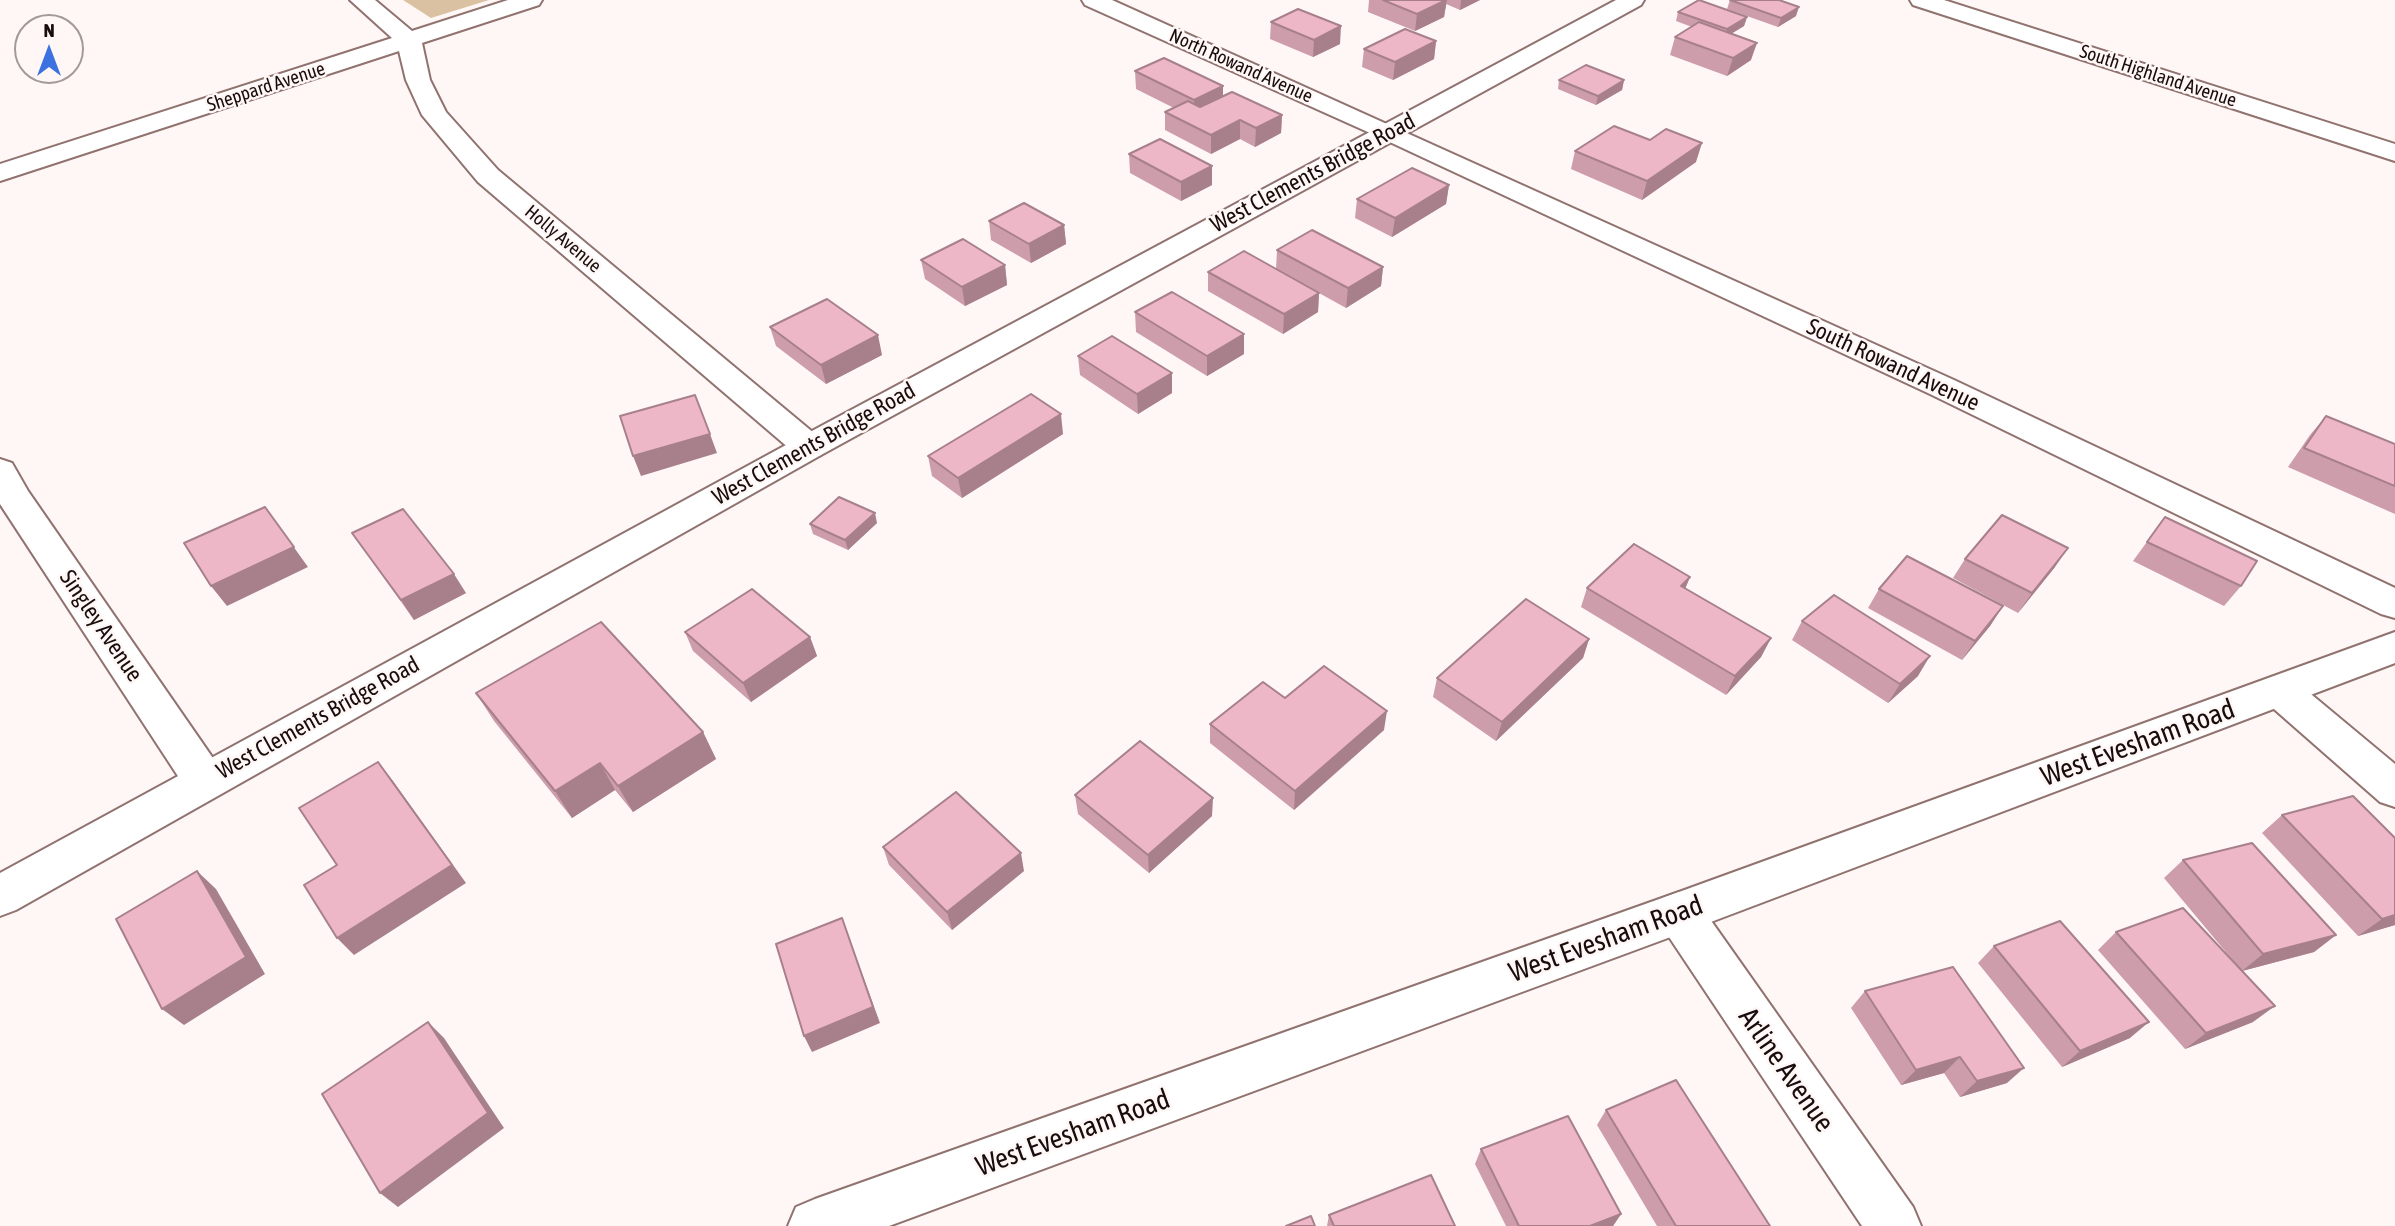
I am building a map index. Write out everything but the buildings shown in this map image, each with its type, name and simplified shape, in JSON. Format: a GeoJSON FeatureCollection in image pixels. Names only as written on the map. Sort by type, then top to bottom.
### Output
{"type":"FeatureCollection","features":[{"type":"Feature","properties":{"kind":"street"},"geometry":{"type":"LineString","coordinates":[[361,0],[409,40]]}},
{"type":"Feature","properties":{"kind":"street","name":"Sheppard Avenue"},"geometry":{"type":"LineString","coordinates":[[0,173],[531,0]]}},
{"type":"Feature","properties":{"kind":"street","name":"North Rowand Avenue"},"geometry":{"type":"LineString","coordinates":[[1093,0],[1388,132]]}},
{"type":"Feature","properties":{"kind":"street","name":"West Clements Bridge Road"},"geometry":{"type":"LineString","coordinates":[[0,895],[808,447],[1633,0]]}},
{"type":"Feature","properties":{"kind":"street","name":"South Highland Avenue"},"geometry":{"type":"LineString","coordinates":[[1921,0],[2395,153]]}},
{"type":"Feature","properties":{"kind":"street","name":"Holly Avenue"},"geometry":{"type":"LineString","coordinates":[[409,40],[418,80],[435,115],[488,176],[808,447]]}},
{"type":"Feature","properties":{"kind":"street","name":"South Rowand Avenue"},"geometry":{"type":"LineString","coordinates":[[1388,132],[1942,387],[2395,604]]}},
{"type":"Feature","properties":{"kind":"street","name":"Singley Avenue"},"geometry":{"type":"LineString","coordinates":[[0,471],[13,496],[204,780]]}},
{"type":"Feature","properties":{"kind":"street","name":"West Evesham Road"},"geometry":{"type":"LineString","coordinates":[[815,1226],[886,1214],[1679,913],[2395,647]]}},
{"type":"Feature","properties":{"kind":"street"},"geometry":{"type":"LineString","coordinates":[[2280,691],[2395,789]]}},
{"type":"Feature","properties":{"kind":"street","name":"Arline Avenue"},"geometry":{"type":"LineString","coordinates":[[1679,913],[1894,1226]]}},
{"type":"Feature","properties":{"kind":"shaded area"},"geometry":{"type":"Polygon","coordinates":[[[403,0],[489,0],[431,18],[403,0]]]}}]}
